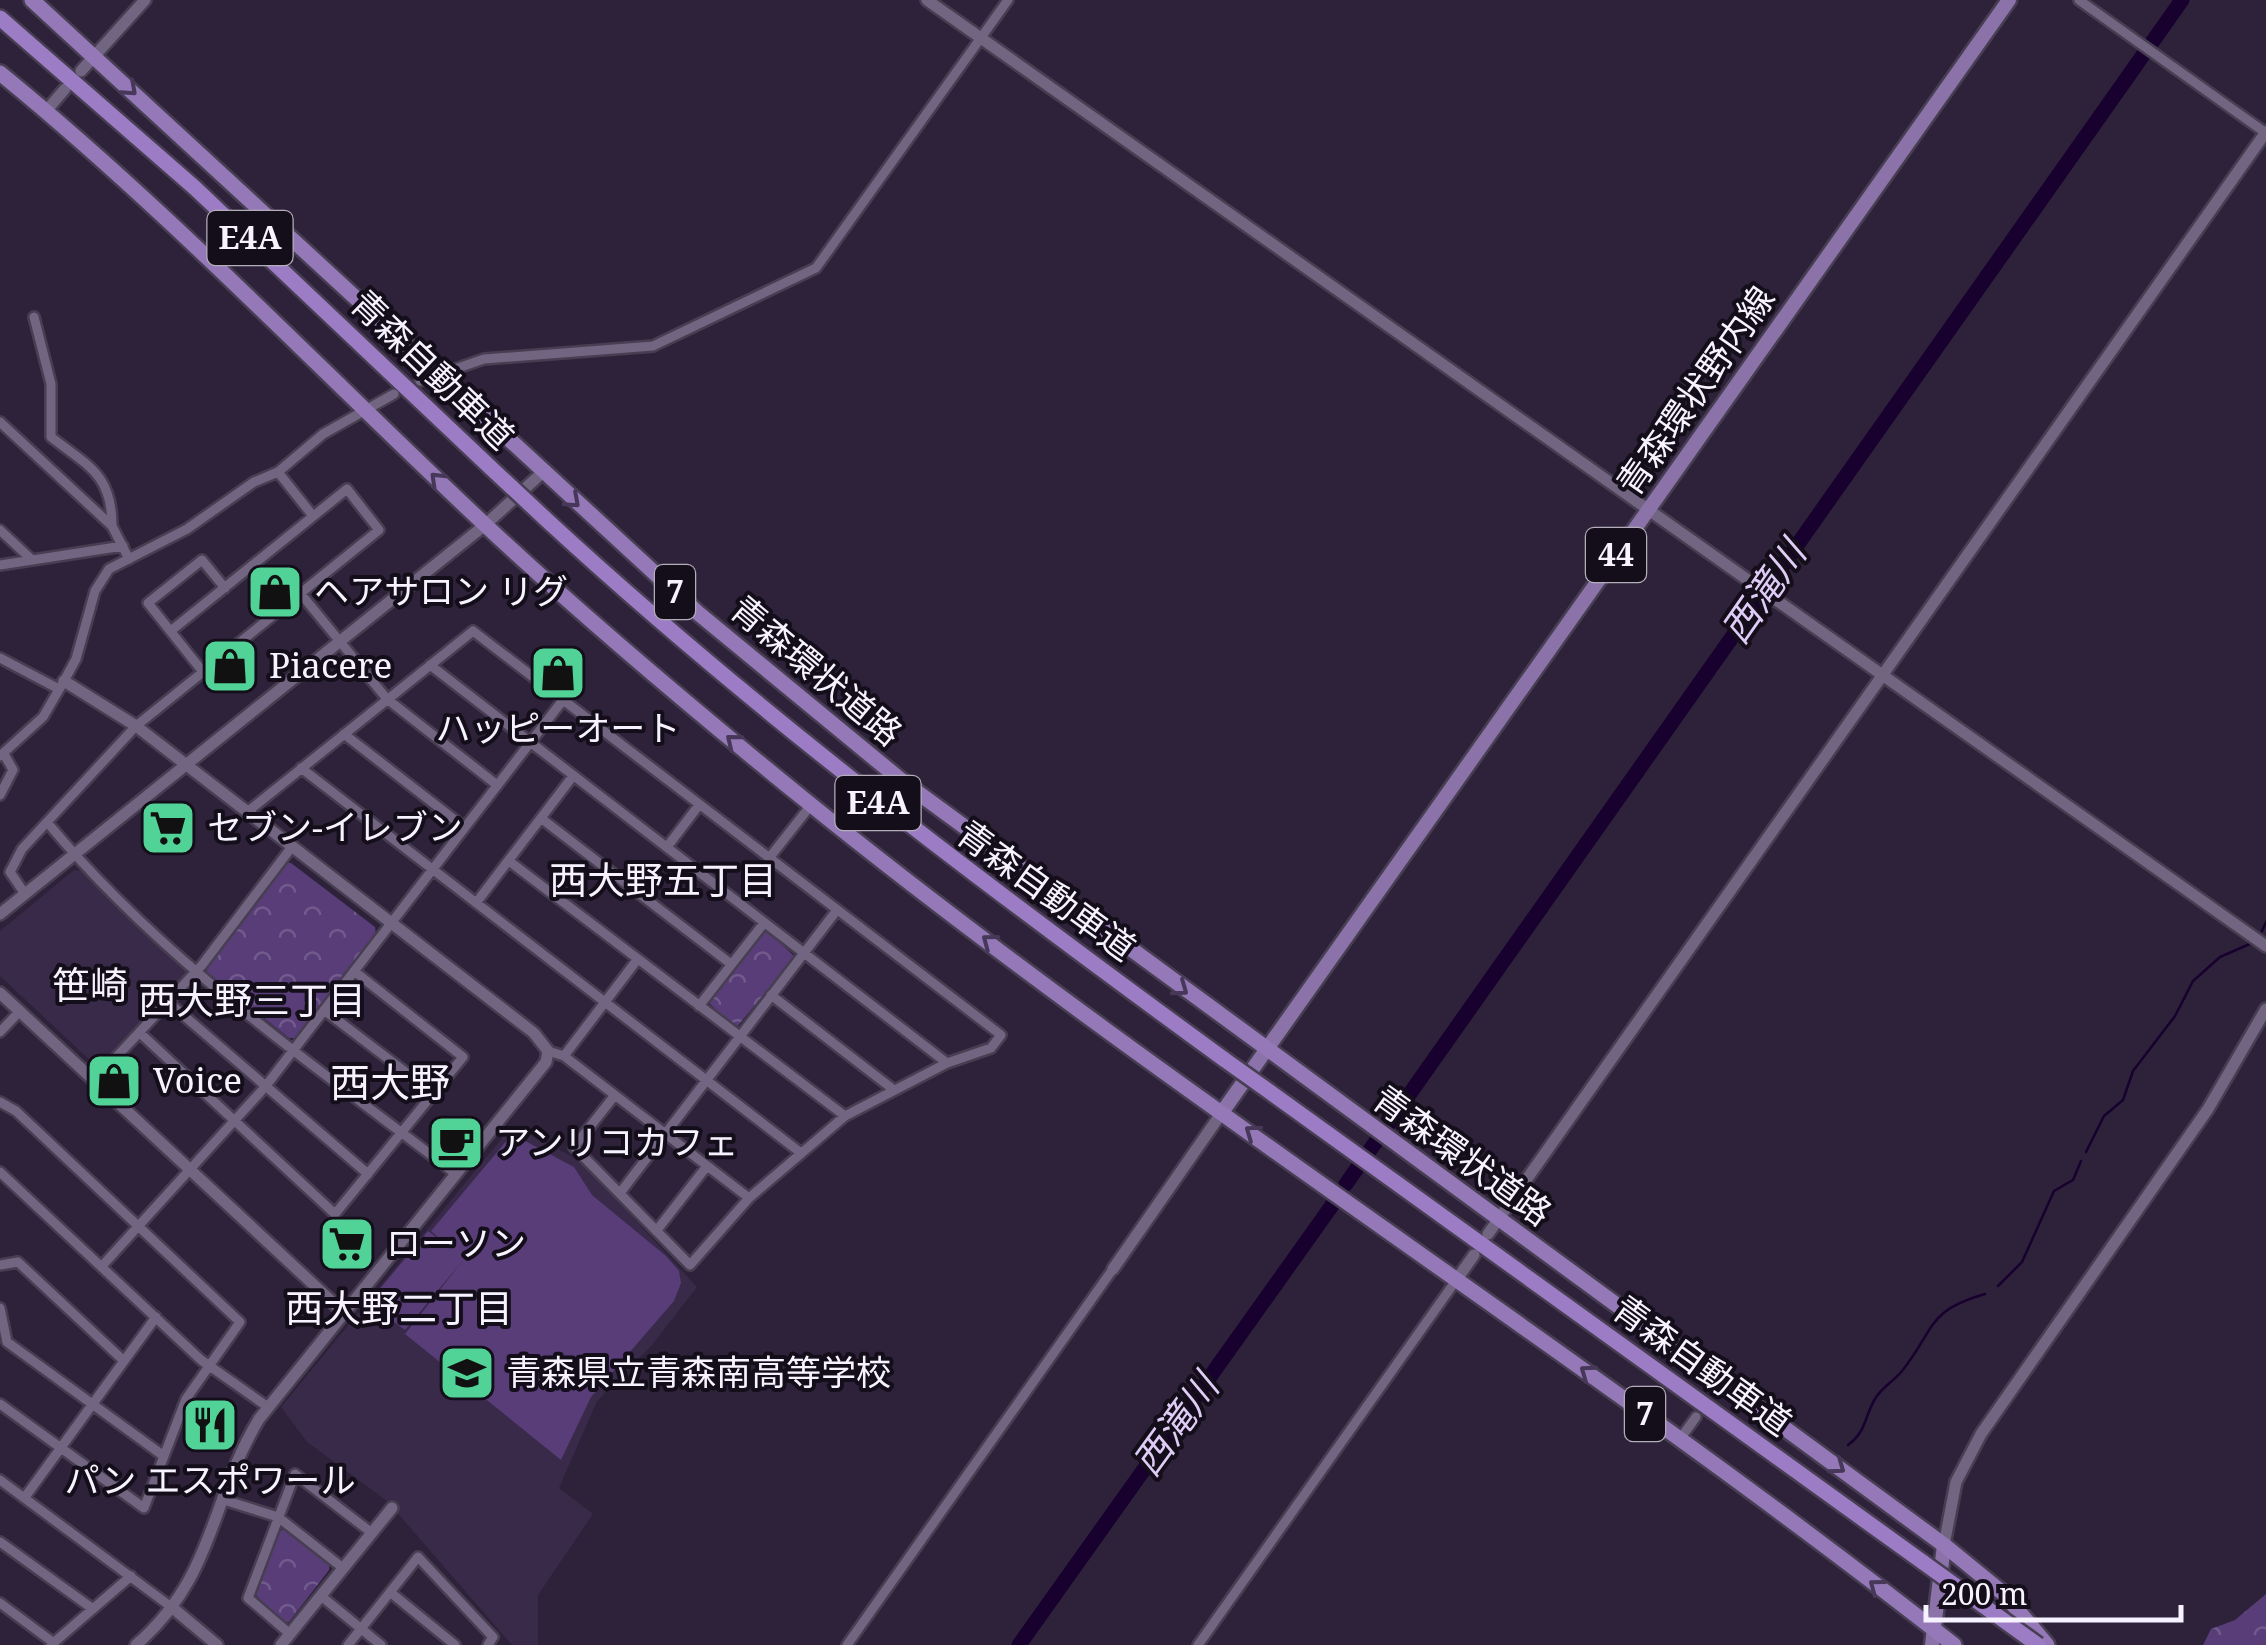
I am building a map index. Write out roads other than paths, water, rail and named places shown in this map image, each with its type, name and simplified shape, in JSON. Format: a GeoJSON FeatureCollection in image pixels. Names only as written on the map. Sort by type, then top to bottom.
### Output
{"type":"FeatureCollection","features":[{"type":"Feature","properties":{"kind":"highway","name":"青森環状道路"},"geometry":{"type":"LineString","coordinates":[[32,0],[542,473],[698,613],[902,781],[1498,1219],[1716,1388],[1944,1544],[2004,1594],[2047,1645]]}},
{"type":"Feature","properties":{"kind":"highway","name":"青森自動車道"},"geometry":{"type":"LineString","coordinates":[[0,18],[209,200],[550,523],[735,688],[871,798],[1270,1092],[2038,1645]]}},
{"type":"Feature","properties":{"kind":"highway","name":"7"},"geometry":{"type":"LineString","coordinates":[[0,73],[46,111],[620,646],[811,805],[1223,1111],[1680,1439],[1933,1638],[1954,1645]]}},
{"type":"Feature","properties":{"kind":"main road","name":"青森環状野内線"},"geometry":{"type":"LineString","coordinates":[[1223,1111],[2010,0]]}},
{"type":"Feature","properties":{"kind":"main road"},"geometry":{"type":"LineString","coordinates":[[1933,1638],[1944,1544]]}},
{"type":"Feature","properties":{"kind":"street"},"geometry":{"type":"LineString","coordinates":[[82,70],[145,0]]}},
{"type":"Feature","properties":{"kind":"street"},"geometry":{"type":"LineString","coordinates":[[927,0],[2266,946]]}},
{"type":"Feature","properties":{"kind":"street"},"geometry":{"type":"LineString","coordinates":[[420,381],[484,359],[653,346],[816,268],[1008,0]]}},
{"type":"Feature","properties":{"kind":"street"},"geometry":{"type":"LineString","coordinates":[[1488,1234],[2266,133],[2079,0]]}},
{"type":"Feature","properties":{"kind":"street"},"geometry":{"type":"LineString","coordinates":[[46,111],[66,89]]}},
{"type":"Feature","properties":{"kind":"street"},"geometry":{"type":"LineString","coordinates":[[34,317],[51,384],[50,437],[102,478],[108,488],[112,526]]}},
{"type":"Feature","properties":{"kind":"street"},"geometry":{"type":"LineString","coordinates":[[0,796],[13,770],[2,755],[44,717],[62,685],[95,591],[109,569],[172,538],[254,482],[278,472],[364,409],[394,394]]}},
{"type":"Feature","properties":{"kind":"street"},"geometry":{"type":"LineString","coordinates":[[0,422],[112,526],[129,559]]}},
{"type":"Feature","properties":{"kind":"street"},"geometry":{"type":"LineString","coordinates":[[278,472],[313,516]]}},
{"type":"Feature","properties":{"kind":"street"},"geometry":{"type":"LineString","coordinates":[[0,914],[486,525],[542,473]]}},
{"type":"Feature","properties":{"kind":"street"},"geometry":{"type":"LineString","coordinates":[[24,894],[10,872],[22,849],[136,726],[379,530],[347,489],[172,630]]}},
{"type":"Feature","properties":{"kind":"street"},"geometry":{"type":"LineString","coordinates":[[0,530],[31,560]]}},
{"type":"Feature","properties":{"kind":"street"},"geometry":{"type":"LineString","coordinates":[[0,565],[123,546]]}},
{"type":"Feature","properties":{"kind":"street"},"geometry":{"type":"LineString","coordinates":[[203,672],[148,603],[202,560],[225,588]]}},
{"type":"Feature","properties":{"kind":"street"},"geometry":{"type":"LineString","coordinates":[[301,594],[387,699],[497,785]]}},
{"type":"Feature","properties":{"kind":"street"},"geometry":{"type":"LineString","coordinates":[[246,813],[472,631],[1001,1036],[990,1048],[947,1063],[845,1116],[749,1198],[690,1265],[574,1146],[615,1095]]}},
{"type":"Feature","properties":{"kind":"street"},"geometry":{"type":"LineString","coordinates":[[0,658],[62,685],[136,726],[534,1033],[548,1052],[564,1056],[749,1198]]}},
{"type":"Feature","properties":{"kind":"street"},"geometry":{"type":"LineString","coordinates":[[430,665],[947,1063]]}},
{"type":"Feature","properties":{"kind":"street"},"geometry":{"type":"LineString","coordinates":[[102,1266],[265,1087],[563,700]]}},
{"type":"Feature","properties":{"kind":"street"},"geometry":{"type":"LineString","coordinates":[[344,734],[464,828]]}},
{"type":"Feature","properties":{"kind":"street"},"geometry":{"type":"LineString","coordinates":[[301,768],[801,1153]]}},
{"type":"Feature","properties":{"kind":"street"},"geometry":{"type":"LineString","coordinates":[[476,903],[573,776]]}},
{"type":"Feature","properties":{"kind":"street"},"geometry":{"type":"LineString","coordinates":[[667,847],[700,805]]}},
{"type":"Feature","properties":{"kind":"street"},"geometry":{"type":"LineString","coordinates":[[770,858],[811,805]]}},
{"type":"Feature","properties":{"kind":"street"},"geometry":{"type":"LineString","coordinates":[[542,819],[731,964]]}},
{"type":"Feature","properties":{"kind":"street"},"geometry":{"type":"LineString","coordinates":[[47,822],[74,854],[197,971],[456,1174]]}},
{"type":"Feature","properties":{"kind":"street"},"geometry":{"type":"LineString","coordinates":[[94,1081],[197,971],[292,848]]}},
{"type":"Feature","properties":{"kind":"street"},"geometry":{"type":"LineString","coordinates":[[510,861],[845,1116]]}},
{"type":"Feature","properties":{"kind":"street"},"geometry":{"type":"LineString","coordinates":[[620,1193],[837,910]]}},
{"type":"Feature","properties":{"kind":"street"},"geometry":{"type":"LineString","coordinates":[[699,1006],[764,922]]}},
{"type":"Feature","properties":{"kind":"street"},"geometry":{"type":"LineString","coordinates":[[564,1056],[637,960]]}},
{"type":"Feature","properties":{"kind":"street"},"geometry":{"type":"LineString","coordinates":[[140,1032],[335,1214],[462,1054],[354,971]]}},
{"type":"Feature","properties":{"kind":"street"},"geometry":{"type":"LineString","coordinates":[[0,993],[342,1312]]}},
{"type":"Feature","properties":{"kind":"street"},"geometry":{"type":"LineString","coordinates":[[772,995],[894,1090]]}},
{"type":"Feature","properties":{"kind":"street"},"geometry":{"type":"LineString","coordinates":[[168,1002],[368,1174]]}},
{"type":"Feature","properties":{"kind":"street"},"geometry":{"type":"LineString","coordinates":[[1944,1544],[1956,1482],[1980,1434],[2208,1109],[2266,1009]]}},
{"type":"Feature","properties":{"kind":"street"},"geometry":{"type":"LineString","coordinates":[[324,1010],[434,1093]]}},
{"type":"Feature","properties":{"kind":"street"},"geometry":{"type":"LineString","coordinates":[[0,1032],[20,1011]]}},
{"type":"Feature","properties":{"kind":"street"},"geometry":{"type":"LineString","coordinates":[[136,1645],[174,1609],[203,1558],[243,1447],[268,1407],[546,1062],[548,1052]]}},
{"type":"Feature","properties":{"kind":"street"},"geometry":{"type":"LineString","coordinates":[[0,1102],[16,1111],[239,1320],[207,1365],[161,1454],[144,1508],[0,1404]]}},
{"type":"Feature","properties":{"kind":"street"},"geometry":{"type":"LineString","coordinates":[[847,1645],[1223,1111]]}},
{"type":"Feature","properties":{"kind":"street"},"geometry":{"type":"LineString","coordinates":[[657,1230],[708,1166]]}},
{"type":"Feature","properties":{"kind":"street"},"geometry":{"type":"LineString","coordinates":[[0,1172],[207,1365],[268,1407]]}},
{"type":"Feature","properties":{"kind":"street"},"geometry":{"type":"LineString","coordinates":[[1198,1645],[1474,1255]]}},
{"type":"Feature","properties":{"kind":"street"},"geometry":{"type":"LineString","coordinates":[[0,1264],[18,1262],[124,1360]]}},
{"type":"Feature","properties":{"kind":"street"},"geometry":{"type":"LineString","coordinates":[[0,1308],[7,1342],[161,1454]]}},
{"type":"Feature","properties":{"kind":"street"},"geometry":{"type":"LineString","coordinates":[[25,1498],[156,1317]]}},
{"type":"Feature","properties":{"kind":"street"},"geometry":{"type":"LineString","coordinates":[[1680,1439],[1696,1417]]}},
{"type":"Feature","properties":{"kind":"street"},"geometry":{"type":"LineString","coordinates":[[290,1634],[248,1598],[299,1473],[372,1533]]}},
{"type":"Feature","properties":{"kind":"street"},"geometry":{"type":"LineString","coordinates":[[0,1480],[218,1645]]}},
{"type":"Feature","properties":{"kind":"street"},"geometry":{"type":"LineString","coordinates":[[224,1500],[278,1517],[343,1568]]}},
{"type":"Feature","properties":{"kind":"street"},"geometry":{"type":"LineString","coordinates":[[281,1645],[392,1508]]}},
{"type":"Feature","properties":{"kind":"street"},"geometry":{"type":"LineString","coordinates":[[0,1542],[93,1609]]}},
{"type":"Feature","properties":{"kind":"street"},"geometry":{"type":"LineString","coordinates":[[348,1645],[418,1558],[423,1558],[493,1637],[488,1645]]}},
{"type":"Feature","properties":{"kind":"street"},"geometry":{"type":"LineString","coordinates":[[0,1604],[53,1644],[131,1576]]}},
{"type":"Feature","properties":{"kind":"street"},"geometry":{"type":"LineString","coordinates":[[390,1592],[455,1645]]}},
{"type":"Feature","properties":{"kind":"street"},"geometry":{"type":"LineString","coordinates":[[321,1596],[381,1645]]}},
{"type":"Feature","properties":{"kind":"waterway","name":"西滝川"},"geometry":{"type":"LineString","coordinates":[[1346,1184],[2182,0]]}},
{"type":"Feature","properties":{"kind":"waterway"},"geometry":{"type":"LineString","coordinates":[[2262,931],[2266,922]]}},
{"type":"Feature","properties":{"kind":"waterway"},"geometry":{"type":"LineString","coordinates":[[2086,1152],[2104,1116],[2123,1100],[2133,1071],[2175,1016],[2193,981],[2220,957],[2252,943]]}},
{"type":"Feature","properties":{"kind":"waterway"},"geometry":{"type":"LineString","coordinates":[[1998,1286],[2022,1262],[2054,1191],[2073,1180],[2081,1161]]}},
{"type":"Feature","properties":{"kind":"waterway","name":"西滝川"},"geometry":{"type":"LineString","coordinates":[[1019,1645],[1333,1204]]}},
{"type":"Feature","properties":{"kind":"waterway"},"geometry":{"type":"LineString","coordinates":[[1848,1445],[1862,1429],[1878,1395],[1902,1371],[1942,1314],[1985,1294]]}},
{"type":"Feature","properties":{"kind":"tunnel"},"geometry":{"type":"LineString","coordinates":[[1696,1417],[1712,1395]]}},
{"type":"Feature","properties":{"kind":"place","name":"ヘアサロン リグ"},"geometry":{"type":"Point","coordinates":[275,592]}},
{"type":"Feature","properties":{"kind":"place","name":"Piacere"},"geometry":{"type":"Point","coordinates":[230,666]}},
{"type":"Feature","properties":{"kind":"place","name":"ハッピーオート"},"geometry":{"type":"Point","coordinates":[558,673]}},
{"type":"Feature","properties":{"kind":"place","name":"セブン-イレブン"},"geometry":{"type":"Point","coordinates":[168,828]}},
{"type":"Feature","properties":{"kind":"place","name":"Voice"},"geometry":{"type":"Point","coordinates":[114,1081]}},
{"type":"Feature","properties":{"kind":"place","name":"アンリコカフェ"},"geometry":{"type":"Point","coordinates":[456,1143]}},
{"type":"Feature","properties":{"kind":"place","name":"ローソン"},"geometry":{"type":"Point","coordinates":[347,1244]}},
{"type":"Feature","properties":{"kind":"place","name":"青森県立青森南高等学校"},"geometry":{"type":"Point","coordinates":[467,1373]}},
{"type":"Feature","properties":{"kind":"place","name":"パン エスポワール"},"geometry":{"type":"Point","coordinates":[210,1425]}},
{"type":"Feature","properties":{"kind":"district","name":"西大野五丁目"},"geometry":{"type":"Point","coordinates":[663,881]}},
{"type":"Feature","properties":{"kind":"district","name":"笹崎"},"geometry":{"type":"Point","coordinates":[90,986]}},
{"type":"Feature","properties":{"kind":"district","name":"西大野三丁目"},"geometry":{"type":"Point","coordinates":[252,1001]}},
{"type":"Feature","properties":{"kind":"district","name":"西大野"},"geometry":{"type":"Point","coordinates":[390,1083]}},
{"type":"Feature","properties":{"kind":"district","name":"西大野二丁目"},"geometry":{"type":"Point","coordinates":[399,1309]}}]}
